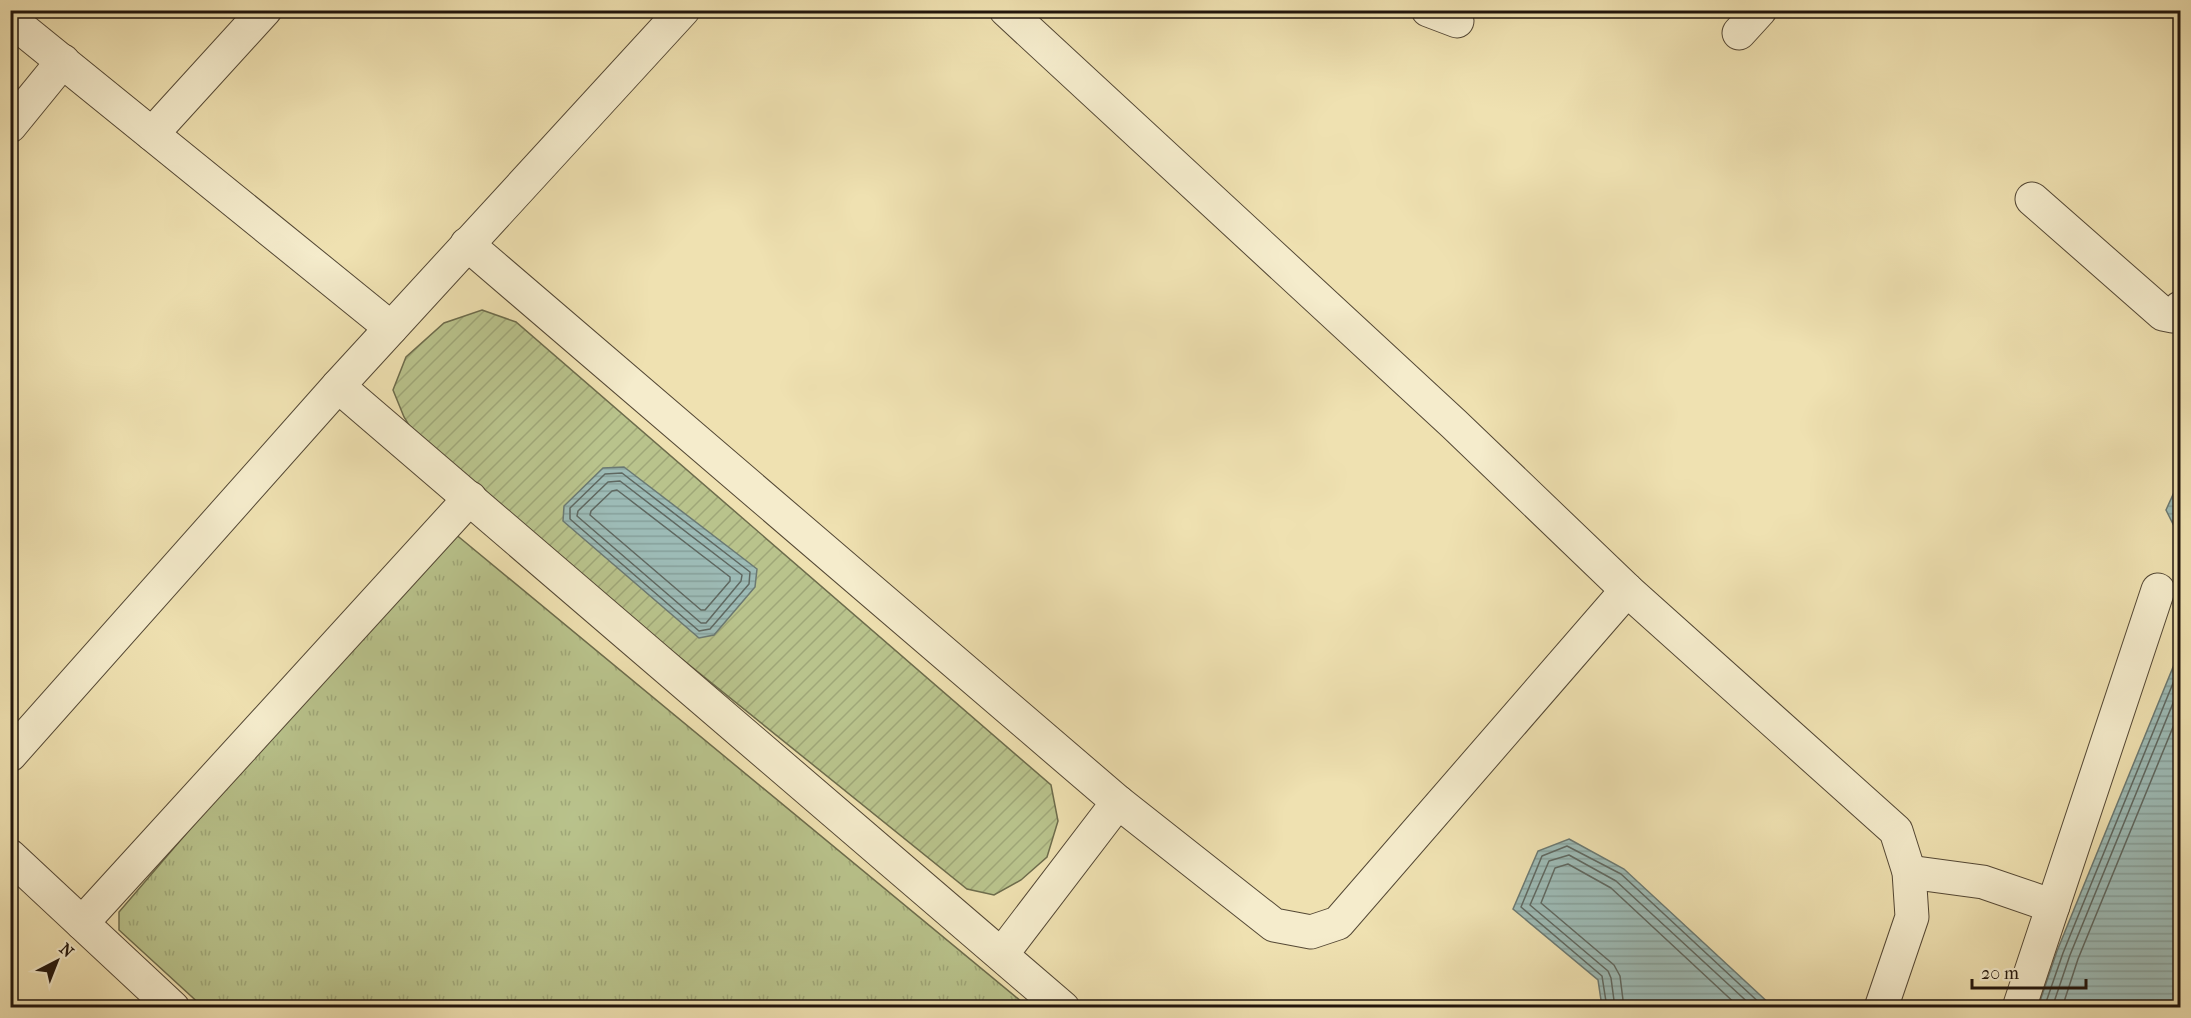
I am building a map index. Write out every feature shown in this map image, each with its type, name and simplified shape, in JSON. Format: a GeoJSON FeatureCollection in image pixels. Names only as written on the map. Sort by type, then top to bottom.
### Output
{"type":"FeatureCollection","features":[{"type":"Feature","properties":{"kind":"street"},"geometry":{"type":"LineString","coordinates":[[152,134],[265,10]]}},
{"type":"Feature","properties":{"kind":"street"},"geometry":{"type":"LineString","coordinates":[[10,755],[338,386],[683,10]]}},
{"type":"Feature","properties":{"kind":"street"},"geometry":{"type":"LineString","coordinates":[[1006,10],[1454,424],[1627,590],[1896,831],[1909,872],[1912,918],[1881,1008]]}},
{"type":"Feature","properties":{"kind":"street"},"geometry":{"type":"LineString","coordinates":[[10,19],[391,328]]}},
{"type":"Feature","properties":{"kind":"street"},"geometry":{"type":"LineString","coordinates":[[10,126],[63,61]]}},
{"type":"Feature","properties":{"kind":"street"},"geometry":{"type":"LineString","coordinates":[[2032,199],[2163,314],[2173,316],[2181,309]]}},
{"type":"Feature","properties":{"kind":"street"},"geometry":{"type":"LineString","coordinates":[[467,244],[1118,802],[1274,925],[1311,932],[1338,923],[1627,590]]}},
{"type":"Feature","properties":{"kind":"street"},"geometry":{"type":"LineString","coordinates":[[338,386],[1063,1008]]}},
{"type":"Feature","properties":{"kind":"street"},"geometry":{"type":"LineString","coordinates":[[82,923],[470,498]]}},
{"type":"Feature","properties":{"kind":"street"},"geometry":{"type":"LineString","coordinates":[[2019,1008],[2158,590]]}},
{"type":"Feature","properties":{"kind":"street"},"geometry":{"type":"LineString","coordinates":[[1002,954],[1118,802]]}},
{"type":"Feature","properties":{"kind":"street"},"geometry":{"type":"LineString","coordinates":[[10,856],[173,1008]]}},
{"type":"Feature","properties":{"kind":"street"},"geometry":{"type":"LineString","coordinates":[[1909,872],[1983,882],[2053,906]]}},
{"type":"Feature","properties":{"kind":"green space"},"geometry":{"type":"Polygon","coordinates":[[[482,310],[516,322],[1051,785],[1058,821],[1047,857],[1021,880],[994,895],[967,889],[425,452],[404,417],[393,390],[406,357],[444,323],[482,310]]]}},
{"type":"Feature","properties":{"kind":"green space"},"geometry":{"type":"Polygon","coordinates":[[[448,528],[1028,1007],[203,1007],[119,930],[119,912],[448,528]]]}},
{"type":"Feature","properties":{"kind":"water"},"geometry":{"type":"Polygon","coordinates":[[[624,467],[757,569],[755,587],[714,635],[699,638],[563,521],[564,506],[603,468],[624,467]]]}},
{"type":"Feature","properties":{"kind":"water"},"geometry":{"type":"Polygon","coordinates":[[[2180,479],[2180,538],[2166,510],[2180,479]]]}},
{"type":"Feature","properties":{"kind":"water"},"geometry":{"type":"Polygon","coordinates":[[[2180,650],[2180,1007],[2038,1007],[2057,951],[2180,650]]]}},
{"type":"Feature","properties":{"kind":"water"},"geometry":{"type":"Polygon","coordinates":[[[1569,839],[1624,869],[1773,1007],[1602,1007],[1598,980],[1513,909],[1538,851],[1569,839]]]}}]}
